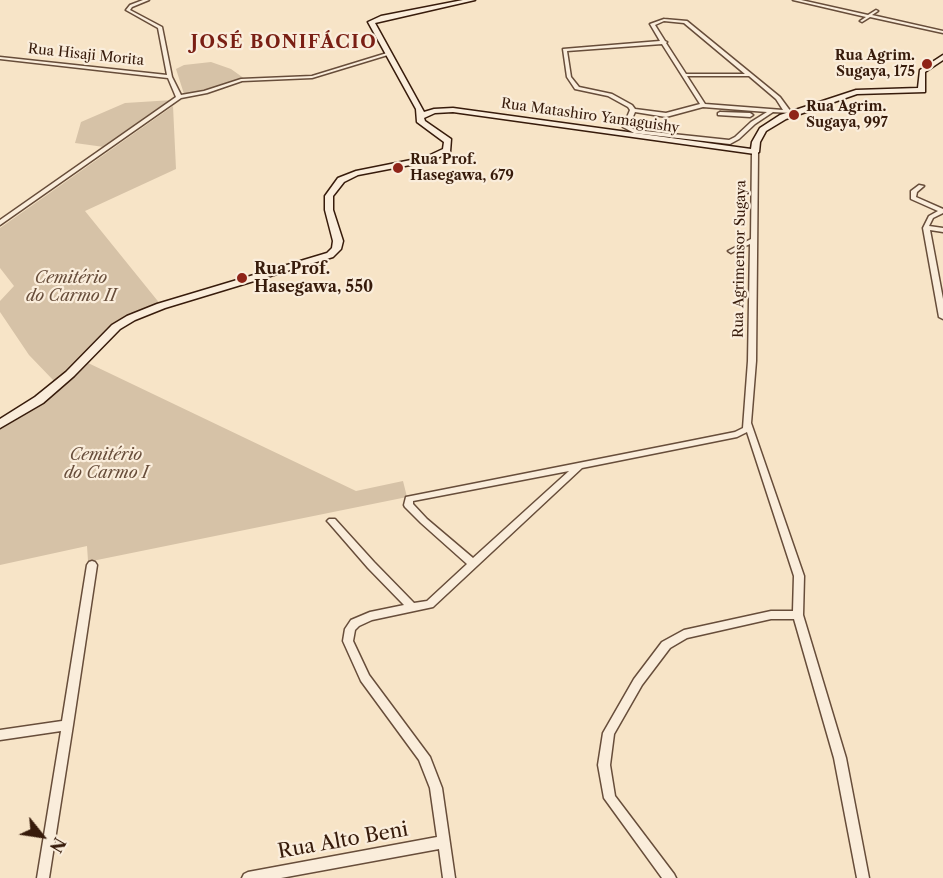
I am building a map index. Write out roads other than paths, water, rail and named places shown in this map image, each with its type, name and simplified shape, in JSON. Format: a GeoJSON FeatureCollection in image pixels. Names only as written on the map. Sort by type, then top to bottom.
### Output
{"type":"FeatureCollection","features":[{"type":"Feature","properties":{"kind":"main road"},"geometry":{"type":"LineString","coordinates":[[0,424],[39,400],[70,374],[116,327],[130,318],[161,306],[330,255],[336,249],[338,235],[329,210],[328,196],[341,180],[356,173],[428,159],[447,150],[448,141],[423,124],[422,116],[371,24],[373,20],[472,0]]}},
{"type":"Feature","properties":{"kind":"main road","name":"Rua Agrimensor Sugaya"},"geometry":{"type":"LineString","coordinates":[[755,152],[756,142],[763,130],[789,112],[862,91],[919,91],[923,89],[922,71],[943,57]]}},
{"type":"Feature","properties":{"kind":"main road","name":"Rua Matashiro Yamaguishy"},"geometry":{"type":"LineString","coordinates":[[422,116],[434,111],[453,110],[755,152]]}},
{"type":"Feature","properties":{"kind":"street"},"geometry":{"type":"LineString","coordinates":[[147,0],[131,6],[128,10],[160,27],[170,77],[179,97]]}},
{"type":"Feature","properties":{"kind":"street"},"geometry":{"type":"LineString","coordinates":[[795,0],[943,32]]}},
{"type":"Feature","properties":{"kind":"street"},"geometry":{"type":"LineString","coordinates":[[862,21],[876,11]]}},
{"type":"Feature","properties":{"kind":"street"},"geometry":{"type":"LineString","coordinates":[[676,20],[685,22],[778,98],[789,112],[773,110],[719,114],[702,106],[652,24],[676,20]]}},
{"type":"Feature","properties":{"kind":"street"},"geometry":{"type":"LineString","coordinates":[[664,42],[571,48],[564,52],[569,78],[573,86],[618,98],[633,110],[666,115],[702,106],[749,112]]}},
{"type":"Feature","properties":{"kind":"street"},"geometry":{"type":"LineString","coordinates":[[0,223],[179,97],[205,92],[234,81],[312,77],[389,54]]}},
{"type":"Feature","properties":{"kind":"street","name":"Rua Hisaji Morita"},"geometry":{"type":"LineString","coordinates":[[0,58],[170,77]]}},
{"type":"Feature","properties":{"kind":"street"},"geometry":{"type":"LineString","coordinates":[[685,75],[751,75]]}},
{"type":"Feature","properties":{"kind":"street"},"geometry":{"type":"LineString","coordinates":[[633,110],[626,125],[627,129],[719,142],[734,141],[753,123],[773,110]]}},
{"type":"Feature","properties":{"kind":"street"},"geometry":{"type":"LineString","coordinates":[[749,112],[753,123]]}},
{"type":"Feature","properties":{"kind":"street","name":"Rua Agrimensor Sugaya"},"geometry":{"type":"LineString","coordinates":[[755,152],[749,425],[799,576],[798,615],[840,758],[863,878]]}},
{"type":"Feature","properties":{"kind":"street"},"geometry":{"type":"LineString","coordinates":[[921,186],[913,193],[913,198],[943,211]]}},
{"type":"Feature","properties":{"kind":"street"},"geometry":{"type":"LineString","coordinates":[[943,211],[931,217],[926,228],[932,259],[940,283],[943,317]]}},
{"type":"Feature","properties":{"kind":"street"},"geometry":{"type":"LineString","coordinates":[[926,228],[943,230]]}},
{"type":"Feature","properties":{"kind":"street"},"geometry":{"type":"LineString","coordinates":[[731,251],[754,240]]}},
{"type":"Feature","properties":{"kind":"street"},"geometry":{"type":"LineString","coordinates":[[932,259],[943,260]]}},
{"type":"Feature","properties":{"kind":"street"},"geometry":{"type":"LineString","coordinates":[[474,564],[417,514],[408,505],[409,500],[737,434],[747,429],[749,425]]}},
{"type":"Feature","properties":{"kind":"street"},"geometry":{"type":"LineString","coordinates":[[449,878],[436,788],[424,757],[365,678],[348,641],[353,625],[369,616],[430,604],[578,467]]}},
{"type":"Feature","properties":{"kind":"street"},"geometry":{"type":"LineString","coordinates":[[332,521],[413,608]]}},
{"type":"Feature","properties":{"kind":"street"},"geometry":{"type":"LineString","coordinates":[[43,878],[92,565]]}},
{"type":"Feature","properties":{"kind":"street"},"geometry":{"type":"LineString","coordinates":[[670,878],[610,798],[604,765],[609,733],[638,682],[666,645],[684,634],[771,615],[798,615]]}},
{"type":"Feature","properties":{"kind":"street"},"geometry":{"type":"LineString","coordinates":[[0,735],[68,724]]}},
{"type":"Feature","properties":{"kind":"street","name":"Rua Alto Beni"},"geometry":{"type":"LineString","coordinates":[[248,878],[444,842]]}},
{"type":"Feature","properties":{"kind":"place","name":"Rua Agrim. Sugaya, 175"},"geometry":{"type":"Point","coordinates":[927,64]}},
{"type":"Feature","properties":{"kind":"place","name":"Rua Agrim. Sugaya, 997"},"geometry":{"type":"Point","coordinates":[794,115]}},
{"type":"Feature","properties":{"kind":"place","name":"Rua Prof. Hasegawa, 679"},"geometry":{"type":"Point","coordinates":[398,168]}},
{"type":"Feature","properties":{"kind":"place","name":"Rua Prof. Hasegawa, 550"},"geometry":{"type":"Point","coordinates":[242,278]}},
{"type":"Feature","properties":{"kind":"district","name":"JOSÉ BONIFÁCIO"},"geometry":{"type":"Point","coordinates":[284,43]}},
{"type":"Feature","properties":{"kind":"park label","name":"Cemitério do Carmo II"},"geometry":{"type":"Point","coordinates":[71,287]}},
{"type":"Feature","properties":{"kind":"park label","name":"Cemitério do Carmo I"},"geometry":{"type":"Point","coordinates":[106,464]}}]}
